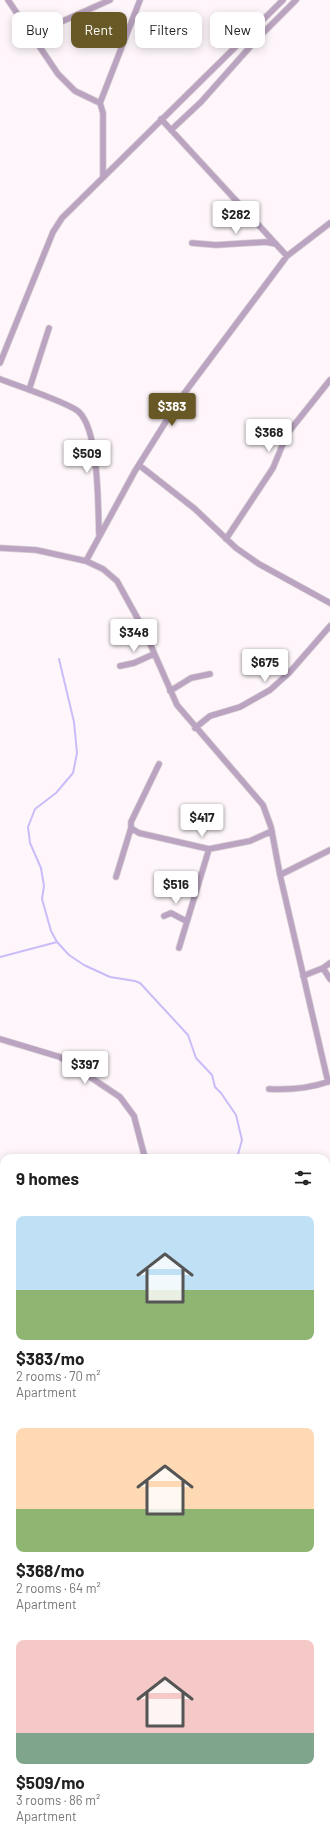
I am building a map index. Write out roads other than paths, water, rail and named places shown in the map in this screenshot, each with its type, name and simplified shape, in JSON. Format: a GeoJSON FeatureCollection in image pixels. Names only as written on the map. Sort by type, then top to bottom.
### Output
{"type":"FeatureCollection","features":[{"type":"Feature","properties":{"kind":"street"},"geometry":{"type":"LineString","coordinates":[[8,0],[16,12]]}},
{"type":"Feature","properties":{"kind":"street"},"geometry":{"type":"LineString","coordinates":[[63,21],[110,0]]}},
{"type":"Feature","properties":{"kind":"street"},"geometry":{"type":"LineString","coordinates":[[103,177],[103,113],[100,103],[140,0]]}},
{"type":"Feature","properties":{"kind":"street"},"geometry":{"type":"LineString","coordinates":[[0,363],[55,229],[62,218],[283,0]]}},
{"type":"Feature","properties":{"kind":"street"},"geometry":{"type":"LineString","coordinates":[[171,130],[201,102],[257,39],[296,0]]}},
{"type":"Feature","properties":{"kind":"street"},"geometry":{"type":"LineString","coordinates":[[40,48],[58,74],[75,91],[100,103]]}},
{"type":"Feature","properties":{"kind":"street"},"geometry":{"type":"LineString","coordinates":[[161,119],[287,256]]}},
{"type":"Feature","properties":{"kind":"street"},"geometry":{"type":"LineString","coordinates":[[86,561],[139,465],[180,399],[287,256],[330,223]]}},
{"type":"Feature","properties":{"kind":"street"},"geometry":{"type":"LineString","coordinates":[[192,243],[216,245],[266,242],[276,244]]}},
{"type":"Feature","properties":{"kind":"street"},"geometry":{"type":"LineString","coordinates":[[28,390],[49,328]]}},
{"type":"Feature","properties":{"kind":"street"},"geometry":{"type":"LineString","coordinates":[[0,379],[79,411],[88,427],[96,474],[99,536]]}},
{"type":"Feature","properties":{"kind":"street"},"geometry":{"type":"LineString","coordinates":[[226,539],[273,468],[287,434],[330,380]]}},
{"type":"Feature","properties":{"kind":"street"},"geometry":{"type":"LineString","coordinates":[[139,465],[195,509],[226,539],[259,564],[330,603]]}},
{"type":"Feature","properties":{"kind":"street"},"geometry":{"type":"LineString","coordinates":[[0,548],[36,550],[86,561],[103,569],[117,581],[144,630],[177,705],[195,728],[263,805],[272,831],[303,976],[329,1081],[282,1090],[269,1089]]}},
{"type":"Feature","properties":{"kind":"street"},"geometry":{"type":"LineString","coordinates":[[195,728],[210,716],[240,707],[270,690],[289,673],[330,626]]}},
{"type":"Feature","properties":{"kind":"street"},"geometry":{"type":"LineString","coordinates":[[120,666],[134,663],[154,654]]}},
{"type":"Feature","properties":{"kind":"street"},"geometry":{"type":"LineString","coordinates":[[170,691],[191,678],[210,674]]}},
{"type":"Feature","properties":{"kind":"street"},"geometry":{"type":"LineString","coordinates":[[116,877],[131,828],[131,822],[159,764]]}},
{"type":"Feature","properties":{"kind":"street"},"geometry":{"type":"LineString","coordinates":[[131,828],[139,833],[209,849],[250,840],[272,831]]}},
{"type":"Feature","properties":{"kind":"street"},"geometry":{"type":"LineString","coordinates":[[179,948],[209,849]]}},
{"type":"Feature","properties":{"kind":"street"},"geometry":{"type":"LineString","coordinates":[[280,874],[330,850]]}},
{"type":"Feature","properties":{"kind":"street"},"geometry":{"type":"LineString","coordinates":[[164,916],[171,913],[186,921]]}},
{"type":"Feature","properties":{"kind":"street"},"geometry":{"type":"LineString","coordinates":[[303,976],[323,968],[330,963]]}},
{"type":"Feature","properties":{"kind":"street"},"geometry":{"type":"LineString","coordinates":[[323,968],[330,979]]}},
{"type":"Feature","properties":{"kind":"street"},"geometry":{"type":"LineString","coordinates":[[0,1039],[60,1057],[120,1097],[134,1116],[144,1154]]}},
{"type":"Feature","properties":{"kind":"waterway"},"geometry":{"type":"LineString","coordinates":[[59,659],[74,722],[77,753],[73,773],[56,793],[35,809],[28,827],[30,843],[41,868],[44,886],[42,899],[51,931],[57,942],[69,955],[84,965],[110,977],[140,983],[188,1035],[196,1058],[212,1075],[215,1087],[236,1115],[242,1140],[238,1154]]}},
{"type":"Feature","properties":{"kind":"waterway"},"geometry":{"type":"LineString","coordinates":[[0,957],[57,942]]}}]}
